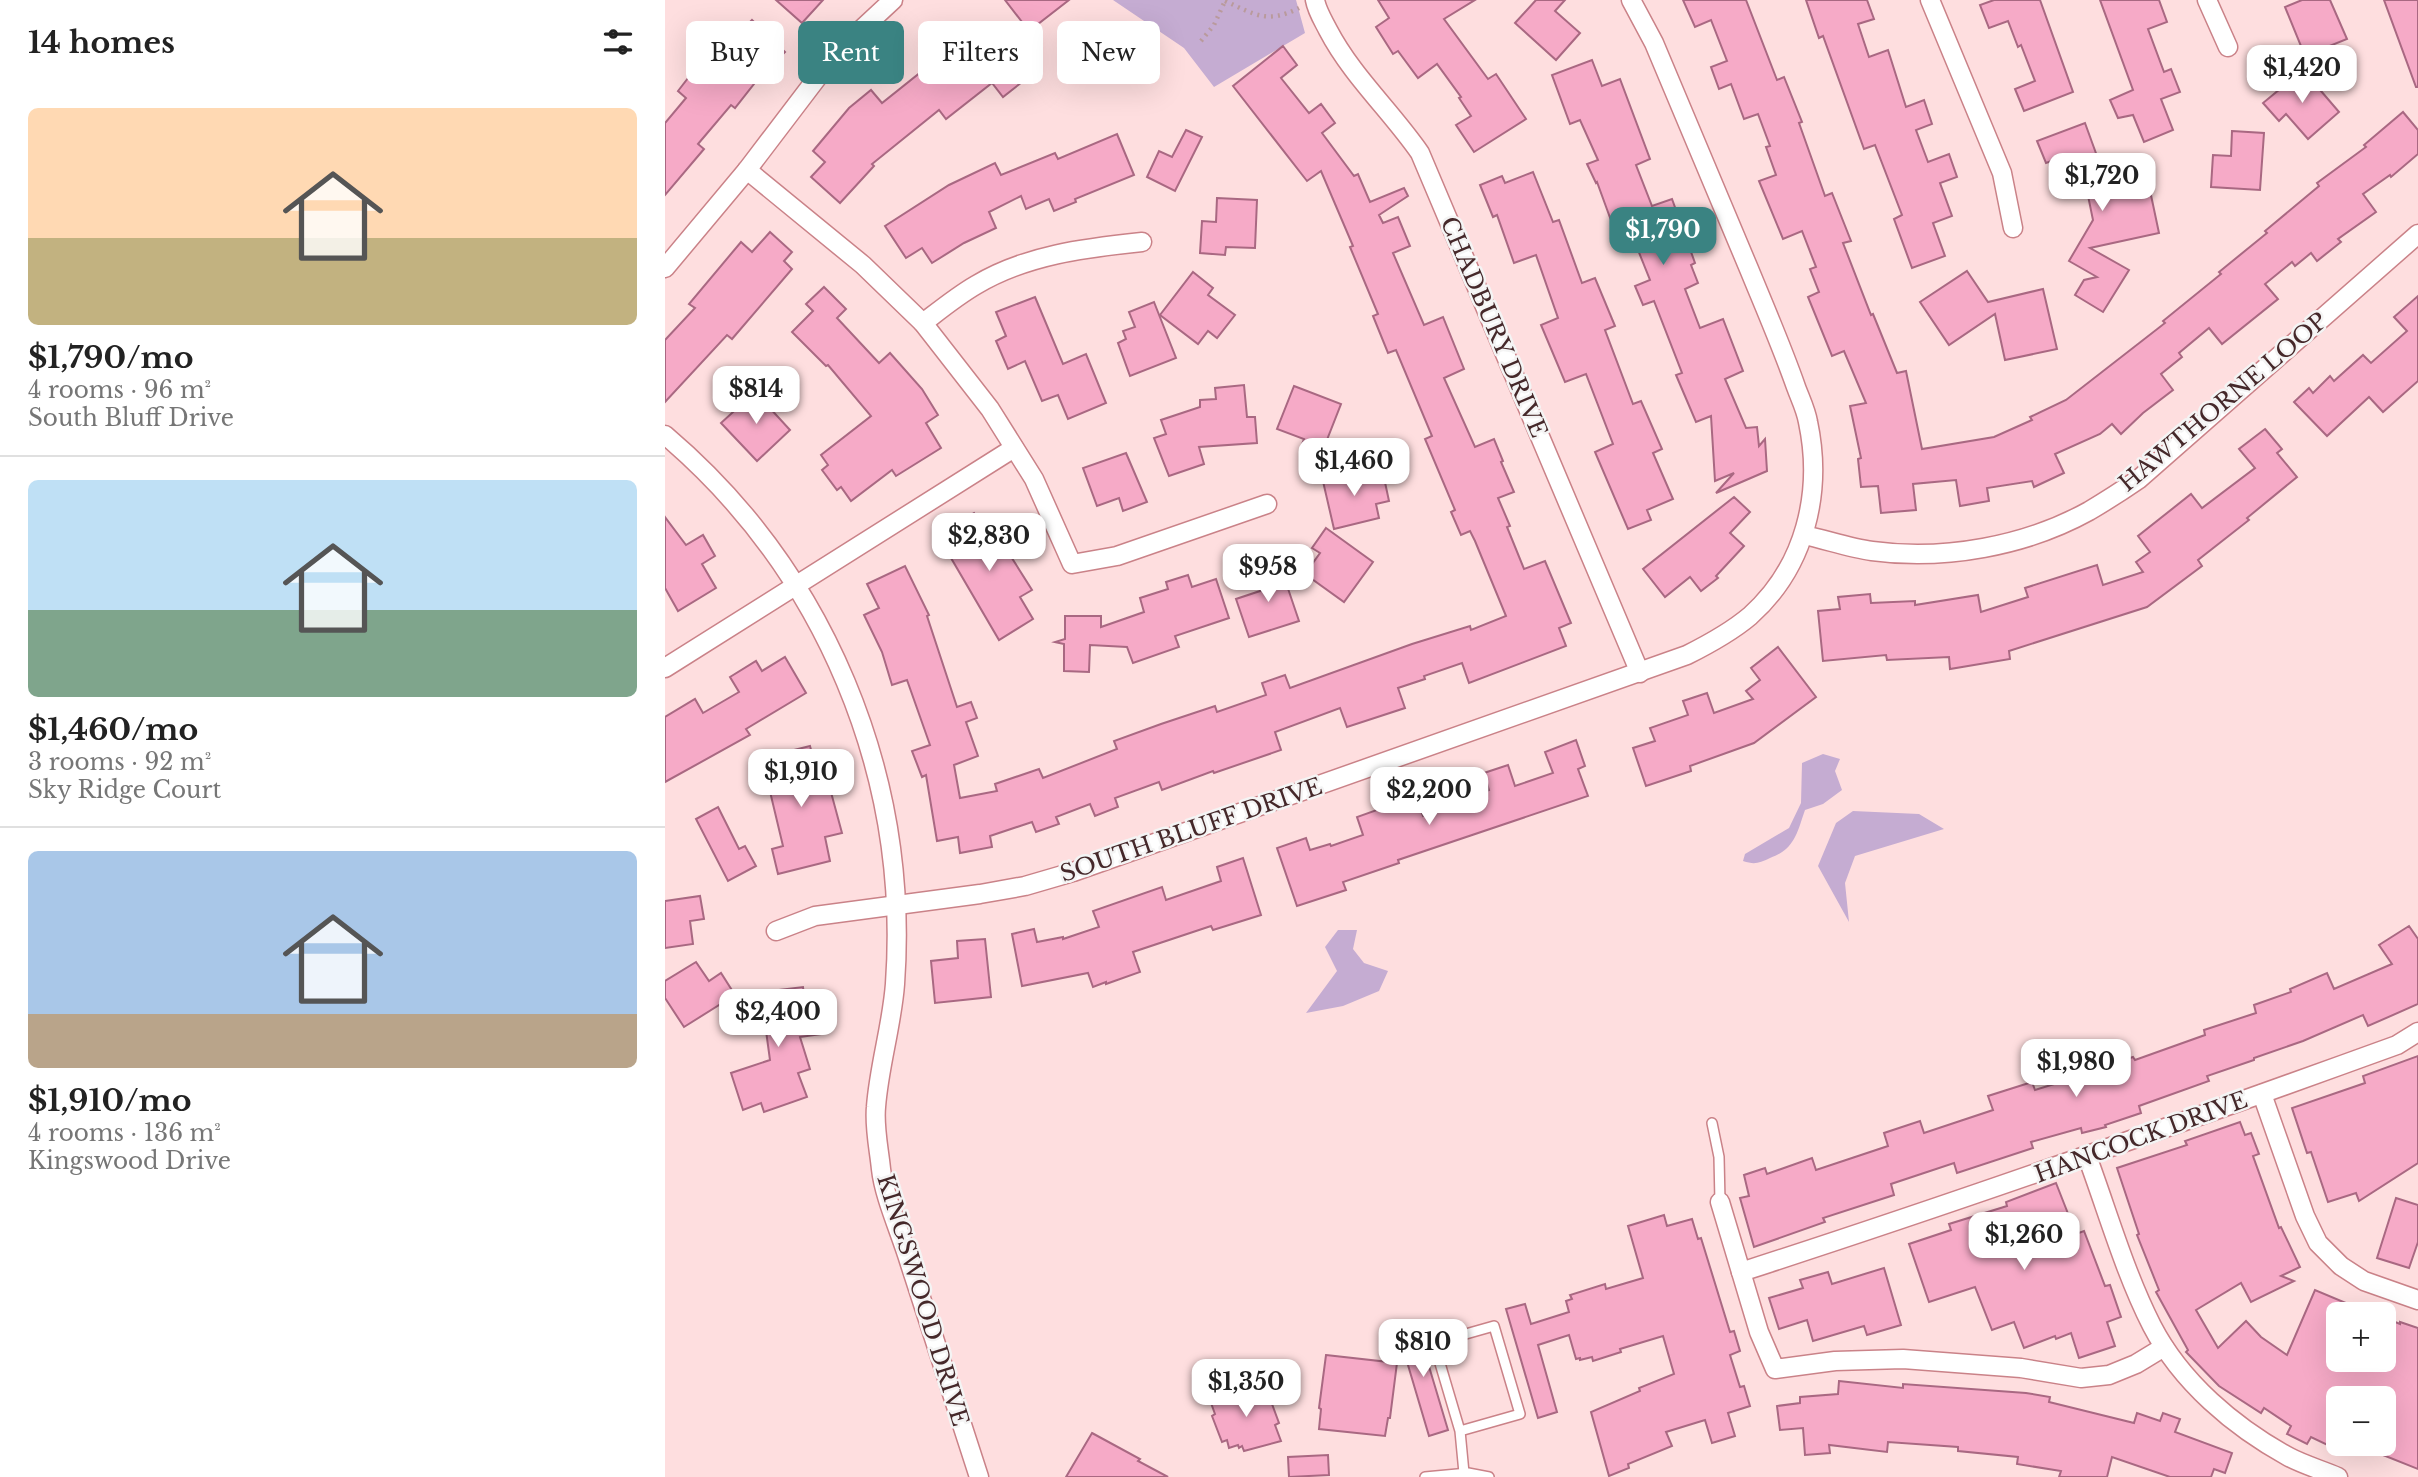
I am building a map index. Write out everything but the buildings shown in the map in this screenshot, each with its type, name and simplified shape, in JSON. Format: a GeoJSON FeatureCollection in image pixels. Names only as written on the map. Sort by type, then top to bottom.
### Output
{"type":"FeatureCollection","features":[{"type":"Feature","properties":{"kind":"street"},"geometry":{"type":"LineString","coordinates":[[665,268],[747,170],[837,53],[893,0]]}},
{"type":"Feature","properties":{"kind":"street","name":"CHADBURY DRIVE"},"geometry":{"type":"LineString","coordinates":[[1315,0],[1339,51],[1420,153],[1640,673]]}},
{"type":"Feature","properties":{"kind":"street","name":"SOUTH BLUFF DRIVE"},"geometry":{"type":"LineString","coordinates":[[776,931],[815,916],[1014,888],[1073,872],[1687,655],[1722,637],[1750,615],[1774,590],[1790,566],[1804,535],[1812,503],[1814,466],[1808,421],[1787,360],[1654,43],[1631,0]]}},
{"type":"Feature","properties":{"kind":"street"},"geometry":{"type":"LineString","coordinates":[[1930,0],[2002,173],[2013,228]]}},
{"type":"Feature","properties":{"kind":"street"},"geometry":{"type":"LineString","coordinates":[[2207,0],[2228,47]]}},
{"type":"Feature","properties":{"kind":"street"},"geometry":{"type":"LineString","coordinates":[[747,170],[863,265],[923,323],[970,382],[1034,479],[1072,564],[1117,556],[1267,504]]}},
{"type":"Feature","properties":{"kind":"street","name":"HAWTHORNE LOOP"},"geometry":{"type":"LineString","coordinates":[[1804,535],[1870,551],[1913,555],[1969,551],[2026,537],[2088,512],[2139,479],[2418,234]]}},
{"type":"Feature","properties":{"kind":"street"},"geometry":{"type":"LineString","coordinates":[[923,323],[976,285],[1021,263],[1092,247],[1142,242]]}},
{"type":"Feature","properties":{"kind":"street","name":"KINGSWOOD DRIVE"},"geometry":{"type":"LineString","coordinates":[[665,435],[736,504],[797,586],[825,635],[848,685],[867,737],[884,801],[897,905],[895,985],[875,1110],[882,1174],[979,1477]]}},
{"type":"Feature","properties":{"kind":"street"},"geometry":{"type":"LineString","coordinates":[[665,668],[1014,448]]}},
{"type":"Feature","properties":{"kind":"street","name":"HANCOCK DRIVE"},"geometry":{"type":"LineString","coordinates":[[1741,1272],[1913,1217],[2262,1094],[2396,1045],[2418,1032]]}},
{"type":"Feature","properties":{"kind":"street"},"geometry":{"type":"LineString","coordinates":[[2262,1094],[2305,1216],[2318,1243],[2340,1266],[2364,1281],[2418,1300]]}},
{"type":"Feature","properties":{"kind":"street"},"geometry":{"type":"LineString","coordinates":[[2087,1156],[2138,1294],[2164,1347],[2210,1402],[2248,1432],[2290,1458],[2338,1477]]}},
{"type":"Feature","properties":{"kind":"street"},"geometry":{"type":"LineString","coordinates":[[1720,1202],[1759,1332],[1775,1369],[1835,1361],[1903,1359],[2021,1368],[2081,1378],[2109,1375],[2136,1364],[2164,1347]]}},
{"type":"Feature","properties":{"kind":"lane"},"geometry":{"type":"LineString","coordinates":[[1712,1123],[1719,1157],[1720,1202]]}},
{"type":"Feature","properties":{"kind":"lane"},"geometry":{"type":"LineString","coordinates":[[1461,1431],[1520,1414],[1494,1326],[1434,1343],[1461,1431],[1464,1474]]}},
{"type":"Feature","properties":{"kind":"lane"},"geometry":{"type":"LineString","coordinates":[[1425,1477],[1464,1474],[1489,1477]]}},
{"type":"Feature","properties":{"kind":"path"},"geometry":{"type":"LineString","coordinates":[[1201,41],[1214,25],[1225,1],[1261,16],[1274,18],[1315,0]]}},
{"type":"Feature","properties":{"kind":"shaded area"},"geometry":{"type":"Polygon","coordinates":[[[1113,0],[1296,0],[1305,33],[1214,87],[1184,48],[1160,32],[1160,21],[1144,21],[1113,0]]]}},
{"type":"Feature","properties":{"kind":"shaded area"},"geometry":{"type":"Polygon","coordinates":[[[1823,754],[1840,759],[1835,771],[1842,790],[1823,804],[1805,810],[1794,839],[1785,850],[1760,862],[1743,861],[1745,854],[1789,828],[1801,803],[1802,763],[1823,754]]]}},
{"type":"Feature","properties":{"kind":"shaded area"},"geometry":{"type":"Polygon","coordinates":[[[1853,811],[1919,814],[1944,829],[1855,856],[1845,883],[1849,922],[1818,866],[1836,823],[1853,811]]]}},
{"type":"Feature","properties":{"kind":"shaded area"},"geometry":{"type":"Polygon","coordinates":[[[1338,930],[1357,930],[1353,949],[1364,963],[1388,971],[1379,991],[1343,1006],[1306,1013],[1337,971],[1325,947],[1338,930]]]}}]}
